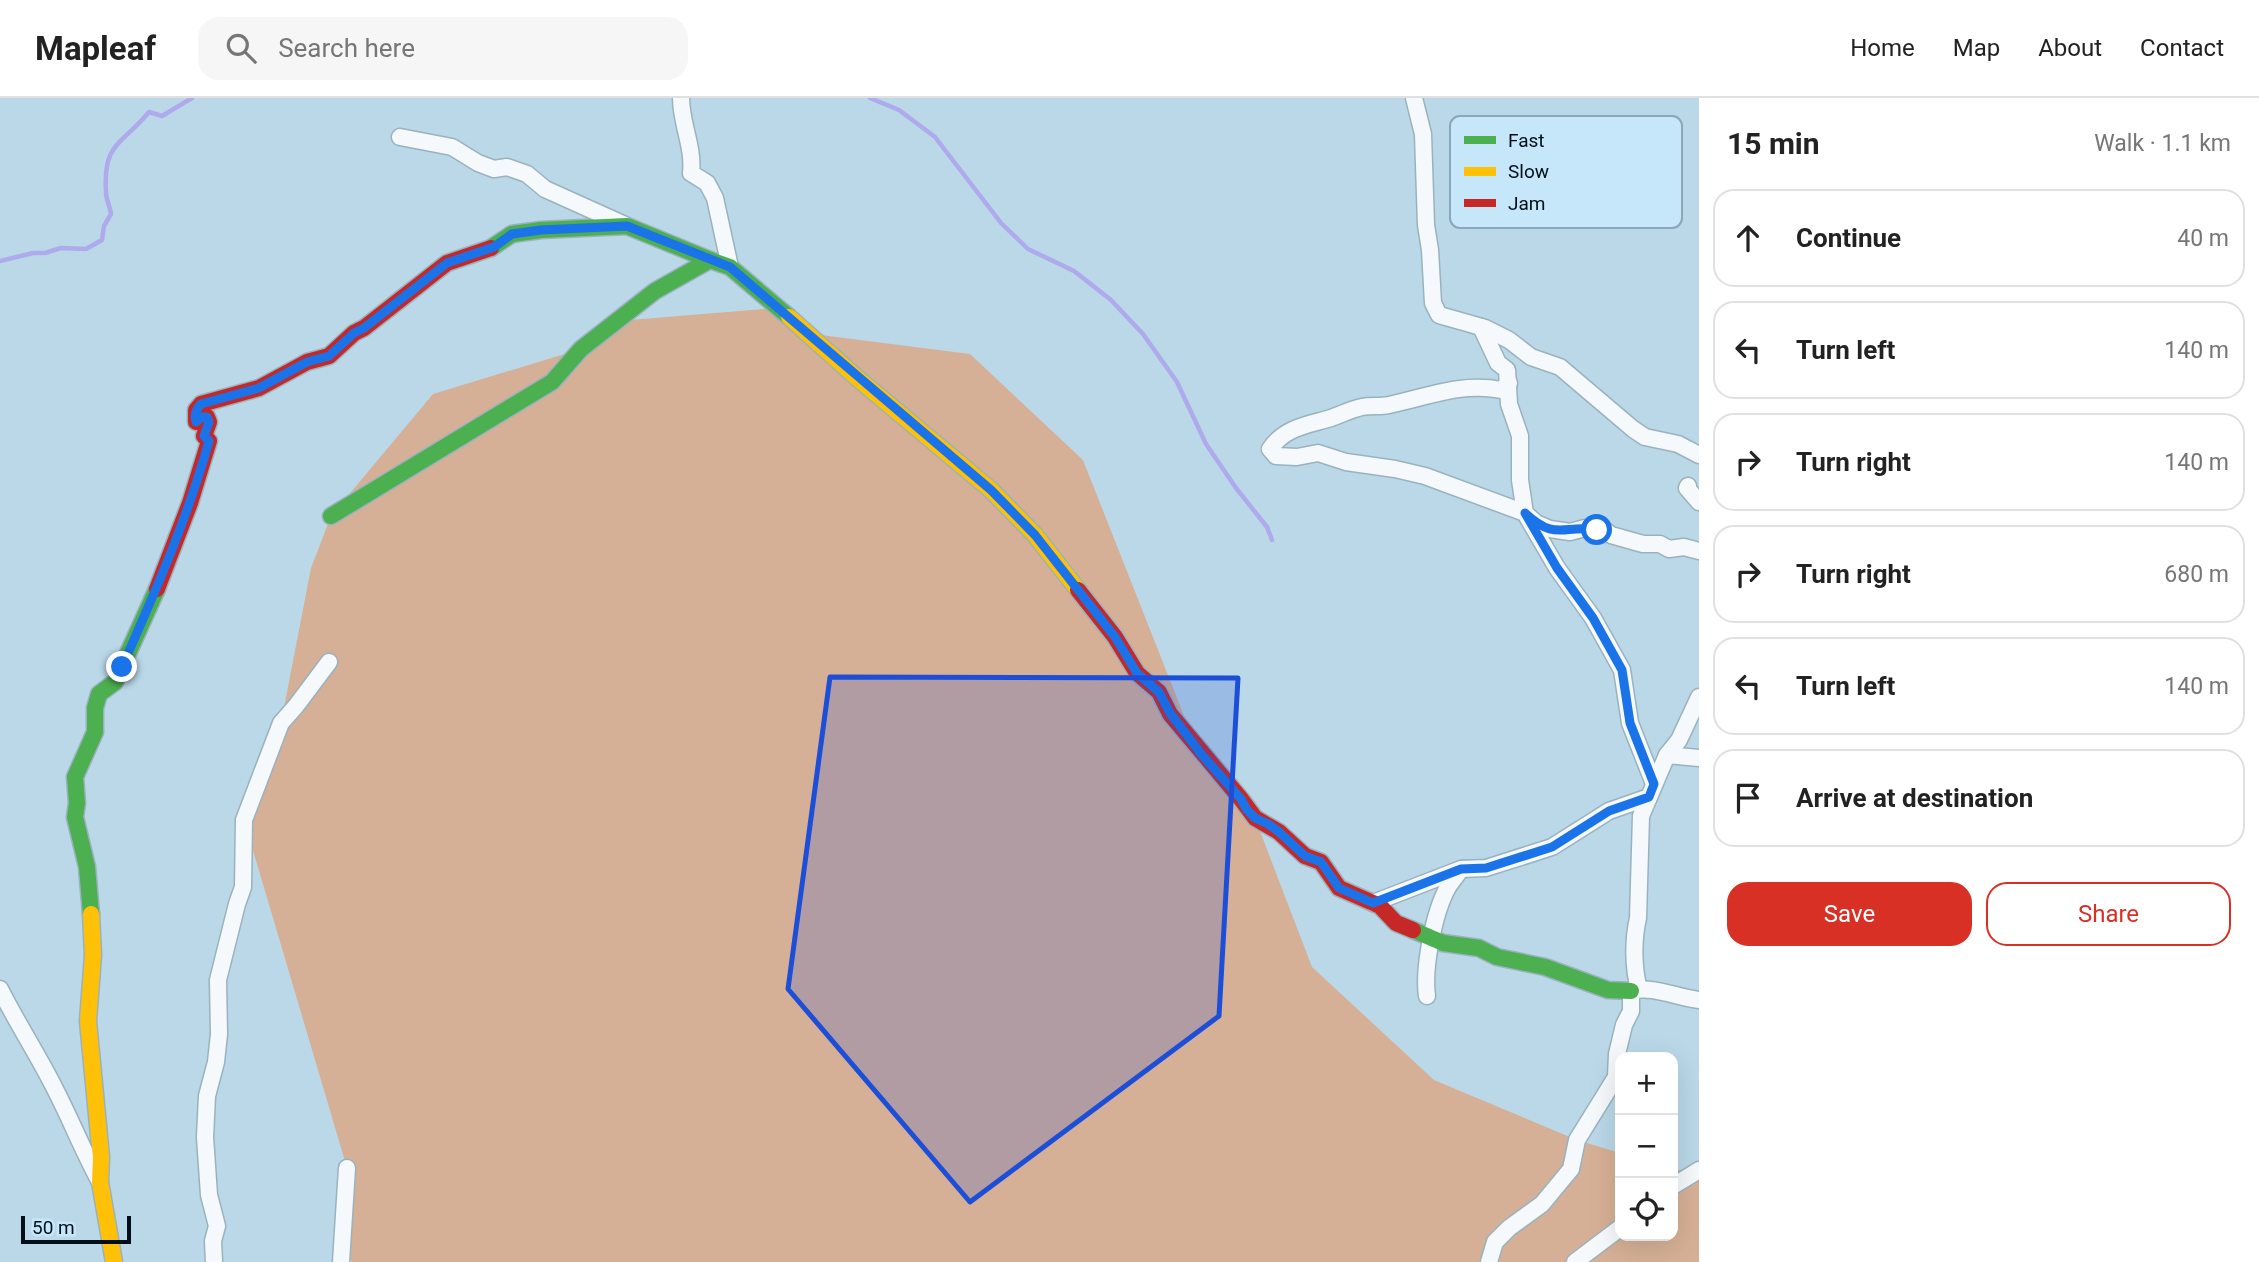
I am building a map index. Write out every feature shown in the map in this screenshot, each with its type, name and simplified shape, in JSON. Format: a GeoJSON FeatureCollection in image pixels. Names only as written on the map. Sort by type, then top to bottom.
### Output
{"type":"FeatureCollection","features":[{"type":"Feature","properties":{"kind":"street"},"geometry":{"type":"LineString","coordinates":[[681,98],[681,115],[693,159],[691,173],[707,183],[715,198],[730,267]]}},
{"type":"Feature","properties":{"kind":"street"},"geometry":{"type":"LineString","coordinates":[[1414,98],[1423,134],[1426,225],[1433,303],[1439,315],[1481,327],[1509,340],[1531,357],[1560,367],[1620,420],[1645,437],[1678,444],[1699,455]]}},
{"type":"Feature","properties":{"kind":"street"},"geometry":{"type":"LineString","coordinates":[[400,137],[452,146],[478,163],[494,169],[507,167],[527,174],[544,189],[730,267],[991,490],[1042,544],[1115,637],[1137,673],[1159,692],[1170,713],[1241,799],[1247,810],[1279,832],[1305,856],[1321,862],[1339,888],[1380,906],[1396,923],[1458,946],[1479,948],[1497,957],[1545,967],[1608,990],[1635,990],[1699,1000]]}},
{"type":"Feature","properties":{"kind":"street"},"geometry":{"type":"LineString","coordinates":[[114,1262],[100,1182],[101,1157],[88,1021],[93,955],[92,924],[87,867],[75,817],[78,803],[75,777],[95,732],[95,708],[99,694],[115,682],[192,502],[209,441],[204,436],[209,422],[207,417],[196,422],[196,410],[201,404],[259,388],[307,362],[329,356],[354,333],[447,263],[494,247],[512,234],[627,226]]}},
{"type":"Feature","properties":{"kind":"street"},"geometry":{"type":"LineString","coordinates":[[331,516],[552,382],[581,349],[655,291],[710,260]]}},
{"type":"Feature","properties":{"kind":"street"},"geometry":{"type":"LineString","coordinates":[[1481,327],[1498,363],[1507,370],[1509,404],[1520,436],[1520,480],[1525,513],[1557,568],[1593,618],[1622,670],[1630,723],[1652,791]]}},
{"type":"Feature","properties":{"kind":"street"},"geometry":{"type":"LineString","coordinates":[[1509,383],[1502,390],[1470,387],[1387,406],[1364,406],[1301,425],[1277,438],[1270,449],[1276,456],[1297,457],[1318,453],[1346,462],[1405,471],[1525,513],[1550,530],[1570,532],[1585,528],[1606,531],[1611,535],[1643,544],[1660,544],[1669,549],[1690,547],[1699,551]]}},
{"type":"Feature","properties":{"kind":"street"},"geometry":{"type":"LineString","coordinates":[[1688,486],[1699,502]]}},
{"type":"Feature","properties":{"kind":"street"},"geometry":{"type":"LineString","coordinates":[[214,1262],[213,1241],[217,1226],[209,1195],[205,1137],[208,1096],[219,1034],[218,980],[243,887],[244,820],[281,723],[328,662]]}},
{"type":"Feature","properties":{"kind":"street"},"geometry":{"type":"LineString","coordinates":[[1489,1262],[1495,1242],[1542,1204],[1571,1168],[1577,1140],[1616,1077],[1617,1054],[1635,990],[1641,816],[1667,755],[1679,740],[1699,697]]}},
{"type":"Feature","properties":{"kind":"street"},"geometry":{"type":"LineString","coordinates":[[1667,755],[1699,758]]}},
{"type":"Feature","properties":{"kind":"street"},"geometry":{"type":"LineString","coordinates":[[1373,903],[1461,869],[1486,868],[1552,847],[1609,811],[1652,791]]}},
{"type":"Feature","properties":{"kind":"street"},"geometry":{"type":"LineString","coordinates":[[1427,996],[1425,981],[1441,904],[1448,886],[1461,869]]}},
{"type":"Feature","properties":{"kind":"street"},"geometry":{"type":"LineString","coordinates":[[0,989],[57,1092],[80,1147],[100,1182]]}},
{"type":"Feature","properties":{"kind":"street"},"geometry":{"type":"LineString","coordinates":[[341,1262],[347,1168]]}},
{"type":"Feature","properties":{"kind":"street"},"geometry":{"type":"LineString","coordinates":[[1678,1183],[1699,1170]]}},
{"type":"Feature","properties":{"kind":"street"},"geometry":{"type":"LineString","coordinates":[[1575,1262],[1615,1232]]}},
{"type":"Feature","properties":{"kind":"highlighted area"},"geometry":{"type":"Polygon","coordinates":[[[830,677],[1238,678],[1219,1016],[970,1202],[788,989],[830,677]]]}},
{"type":"Feature","properties":{"kind":"shaded area"},"geometry":{"type":"Polygon","coordinates":[[[776,308],[805,333],[970,354],[1083,460],[1196,746],[1255,818],[1312,967],[1434,1080],[1577,1140],[1615,1151],[1615,1241],[1678,1241],[1678,1170],[1692,1174],[1699,1170],[1699,1262],[352,1262],[342,1245],[347,1168],[244,820],[281,723],[311,568],[331,516],[433,394],[581,349],[618,321],[776,308]]]}},
{"type":"Feature","properties":{"kind":"waterway"},"geometry":{"type":"LineString","coordinates":[[0,261],[61,248],[86,249],[102,240],[104,226],[111,214],[106,195],[106,176],[108,163],[116,146],[149,112],[162,116],[192,98]]}},
{"type":"Feature","properties":{"kind":"waterway"},"geometry":{"type":"LineString","coordinates":[[870,98],[899,110],[935,137],[1001,223],[1028,249],[1074,271],[1111,300],[1143,334],[1177,382],[1206,444],[1267,527],[1272,540]]}},
{"type":"Feature","properties":{"kind":"traffic: fast"},"geometry":{"type":"LineString","coordinates":[[491,248],[512,234],[627,226],[710,260]]}},
{"type":"Feature","properties":{"kind":"traffic: fast"},"geometry":{"type":"LineString","coordinates":[[331,516],[552,382],[581,349],[655,291],[710,260],[730,267],[789,317]]}},
{"type":"Feature","properties":{"kind":"traffic: fast"},"geometry":{"type":"LineString","coordinates":[[91,914],[87,867],[75,817],[75,777],[95,732],[95,708],[99,694],[115,682],[157,589]]}},
{"type":"Feature","properties":{"kind":"traffic: fast"},"geometry":{"type":"LineString","coordinates":[[1413,930],[1443,943],[1479,948],[1497,957],[1545,967],[1608,990],[1631,991]]}},
{"type":"Feature","properties":{"kind":"traffic: slow"},"geometry":{"type":"LineString","coordinates":[[789,317],[991,490],[1035,535],[1078,590]]}},
{"type":"Feature","properties":{"kind":"traffic: slow"},"geometry":{"type":"LineString","coordinates":[[91,914],[93,955],[88,1021],[101,1157],[100,1182],[114,1262]]}},
{"type":"Feature","properties":{"kind":"traffic: jam"},"geometry":{"type":"LineString","coordinates":[[157,589],[190,503],[209,441],[204,436],[209,422],[207,417],[196,422],[196,410],[201,404],[259,388],[307,362],[329,356],[354,333],[447,263],[491,248]]}},
{"type":"Feature","properties":{"kind":"traffic: jam"},"geometry":{"type":"LineString","coordinates":[[1078,590],[1115,637],[1137,673],[1159,692],[1170,714],[1255,818],[1279,832],[1305,856],[1321,862],[1339,888],[1380,906],[1396,923],[1413,930]]}},
{"type":"Feature","properties":{"kind":"route"},"geometry":{"type":"LineString","coordinates":[[122,667],[192,502],[209,441],[204,436],[209,422],[207,417],[196,422],[194,417],[201,404],[259,388],[307,362],[329,356],[354,333],[447,263],[494,247],[512,234],[541,230],[627,226],[730,267],[756,288],[906,420],[991,490],[1035,535],[1115,637],[1137,673],[1159,692],[1170,713],[1202,755],[1255,818],[1279,832],[1305,856],[1321,862],[1339,888],[1373,903],[1461,869],[1486,868],[1552,847],[1609,811],[1649,797],[1654,784],[1630,723],[1622,670],[1593,618],[1569,587],[1525,513],[1550,530],[1597,530]]}}]}
